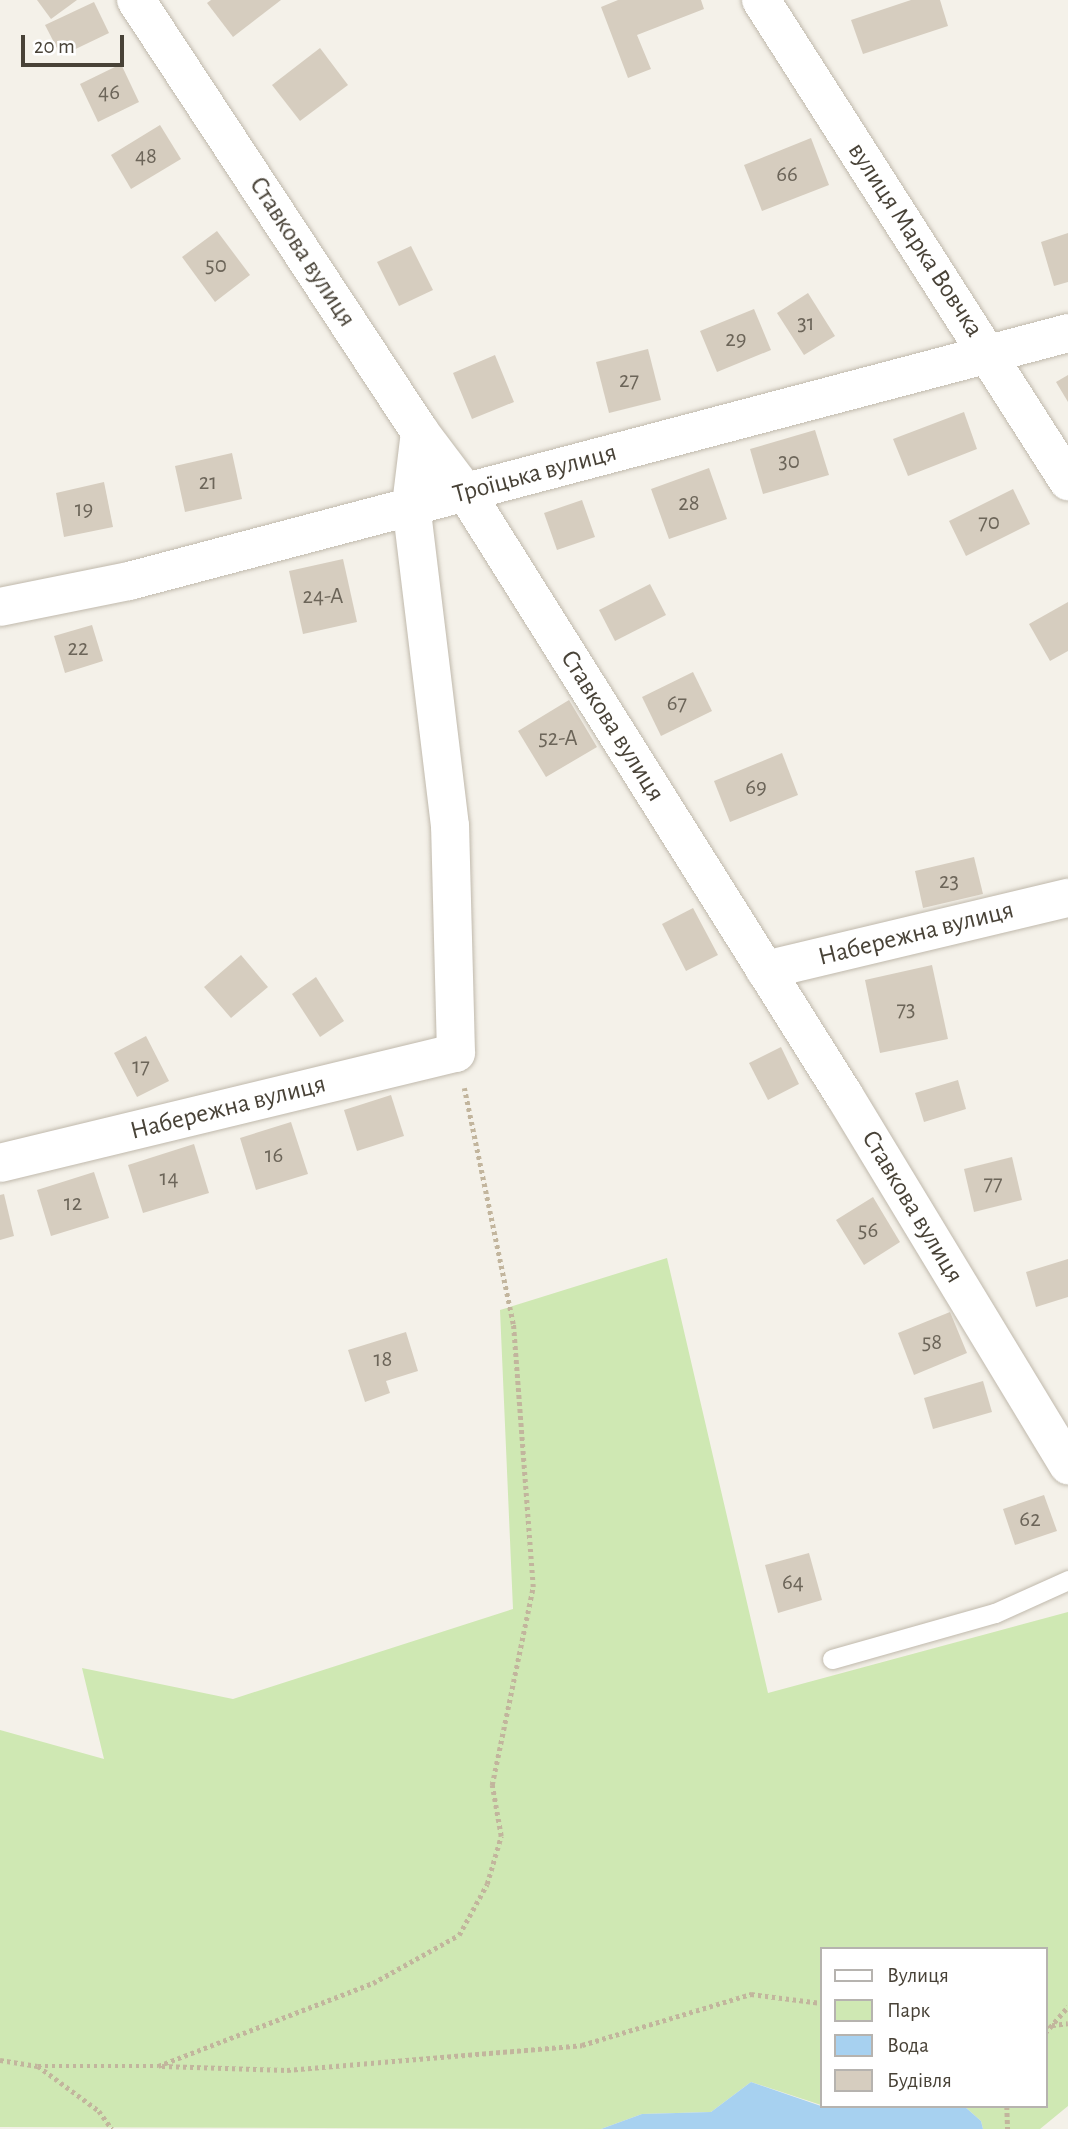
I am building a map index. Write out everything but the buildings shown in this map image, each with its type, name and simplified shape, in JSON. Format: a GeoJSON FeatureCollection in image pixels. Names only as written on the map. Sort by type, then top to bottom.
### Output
{"type":"FeatureCollection","features":[{"type":"Feature","properties":{"kind":"street","name":"Ставкова вулиця"},"geometry":{"type":"LineString","coordinates":[[136,0],[420,432],[466,492],[765,970],[1068,1465]]}},
{"type":"Feature","properties":{"kind":"street","name":"вулиця Марка Вовчка"},"geometry":{"type":"LineString","coordinates":[[761,0],[1068,481]]}},
{"type":"Feature","properties":{"kind":"street","name":"Троїцька вулиця"},"geometry":{"type":"LineString","coordinates":[[0,607],[129,581],[1068,333]]}},
{"type":"Feature","properties":{"kind":"street"},"geometry":{"type":"LineString","coordinates":[[420,432],[411,505],[450,826],[456,1053]]}},
{"type":"Feature","properties":{"kind":"street","name":"Набережна вулиця"},"geometry":{"type":"LineString","coordinates":[[765,970],[1068,898]]}},
{"type":"Feature","properties":{"kind":"street","name":"Набережна вулиця"},"geometry":{"type":"LineString","coordinates":[[0,1163],[456,1053]]}},
{"type":"Feature","properties":{"kind":"lane"},"geometry":{"type":"LineString","coordinates":[[832,1659],[995,1613],[1068,1580]]}},
{"type":"Feature","properties":{"kind":"path"},"geometry":{"type":"LineString","coordinates":[[158,2066],[386,1976],[459,1935],[487,1884],[501,1836],[492,1786],[533,1587],[513,1324],[456,1053]]}},
{"type":"Feature","properties":{"kind":"path"},"geometry":{"type":"LineString","coordinates":[[0,2060],[38,2066],[287,2070],[582,2045],[751,1994],[820,2003]]}},
{"type":"Feature","properties":{"kind":"path"},"geometry":{"type":"LineString","coordinates":[[1047,2032],[1055,2026],[1068,2007]]}},
{"type":"Feature","properties":{"kind":"path"},"geometry":{"type":"LineString","coordinates":[[1047,2026],[1068,2022]]}},
{"type":"Feature","properties":{"kind":"path"},"geometry":{"type":"LineString","coordinates":[[38,2066],[99,2111],[112,2129]]}},
{"type":"Feature","properties":{"kind":"path"},"geometry":{"type":"LineString","coordinates":[[1007,2108],[1008,2129]]}},
{"type":"Feature","properties":{"kind":"green space"},"geometry":{"type":"Polygon","coordinates":[[[667,1258],[768,1693],[1068,1612],[1068,2106],[1040,2129],[983,2129],[981,2121],[966,2108],[1047,2108],[1047,1947],[820,1947],[820,2105],[751,2082],[711,2112],[642,2114],[601,2129],[0,2127],[0,1730],[104,1759],[82,1668],[233,1699],[513,1609],[500,1310],[667,1258]]]}},
{"type":"Feature","properties":{"kind":"water"},"geometry":{"type":"Polygon","coordinates":[[[751,2082],[820,2106],[820,2108],[966,2108],[981,2121],[983,2129],[601,2129],[642,2114],[711,2112],[751,2082]]]}}]}
